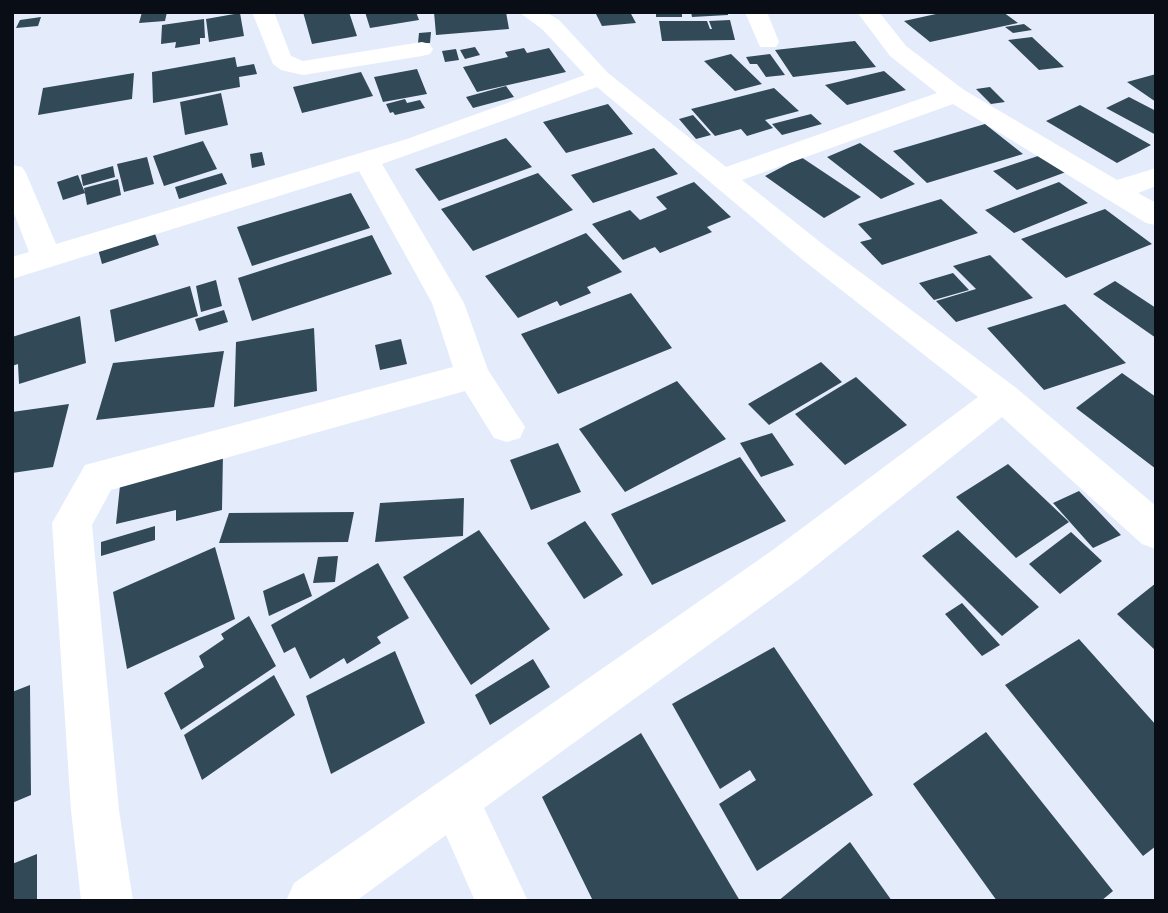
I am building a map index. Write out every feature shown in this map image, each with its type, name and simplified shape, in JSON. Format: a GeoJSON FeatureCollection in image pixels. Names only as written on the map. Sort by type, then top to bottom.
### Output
{"type":"FeatureCollection","features":[{"type":"Feature","properties":{"kind":"street"},"geometry":{"type":"LineString","coordinates":[[263,12],[281,60],[289,65],[303,68],[422,50]]}},
{"type":"Feature","properties":{"kind":"street"},"geometry":{"type":"LineString","coordinates":[[530,12],[551,25],[600,78],[814,253],[1003,397],[1156,531]]}},
{"type":"Feature","properties":{"kind":"street"},"geometry":{"type":"LineString","coordinates":[[756,12],[768,43]]}},
{"type":"Feature","properties":{"kind":"street"},"geometry":{"type":"LineString","coordinates":[[868,12],[898,51],[956,95],[1156,216]]}},
{"type":"Feature","properties":{"kind":"street"},"geometry":{"type":"LineString","coordinates":[[12,268],[416,145],[600,78]]}},
{"type":"Feature","properties":{"kind":"street"},"geometry":{"type":"LineString","coordinates":[[724,177],[956,95]]}},
{"type":"Feature","properties":{"kind":"street"},"geometry":{"type":"LineString","coordinates":[[366,160],[448,303],[473,375],[507,427]]}},
{"type":"Feature","properties":{"kind":"street"},"geometry":{"type":"LineString","coordinates":[[12,173],[46,257]]}},
{"type":"Feature","properties":{"kind":"street"},"geometry":{"type":"LineString","coordinates":[[1114,191],[1156,177]]}},
{"type":"Feature","properties":{"kind":"street"},"geometry":{"type":"LineString","coordinates":[[107,901],[95,810],[72,523],[98,477],[473,375]]}},
{"type":"Feature","properties":{"kind":"street"},"geometry":{"type":"LineString","coordinates":[[312,901],[784,566],[1003,397]]}},
{"type":"Feature","properties":{"kind":"street"},"geometry":{"type":"LineString","coordinates":[[455,800],[502,901]]}},
{"type":"Feature","properties":{"kind":"building"},"geometry":{"type":"Polygon","coordinates":[[[142,12],[167,12],[165,21],[139,23],[142,12]]]}},
{"type":"Feature","properties":{"kind":"building"},"geometry":{"type":"Polygon","coordinates":[[[303,12],[349,12],[357,36],[312,44],[303,12]]]}},
{"type":"Feature","properties":{"kind":"building"},"geometry":{"type":"Polygon","coordinates":[[[365,12],[416,12],[419,20],[370,28],[365,12]]]}},
{"type":"Feature","properties":{"kind":"building"},"geometry":{"type":"Polygon","coordinates":[[[434,12],[506,12],[509,29],[436,35],[434,12]]]}},
{"type":"Feature","properties":{"kind":"building"},"geometry":{"type":"Polygon","coordinates":[[[595,12],[630,12],[636,23],[602,26],[595,12]]]}},
{"type":"Feature","properties":{"kind":"building"},"geometry":{"type":"Polygon","coordinates":[[[656,12],[682,12],[682,17],[656,17],[656,12]]]}},
{"type":"Feature","properties":{"kind":"building"},"geometry":{"type":"Polygon","coordinates":[[[691,12],[728,12],[728,15],[692,17],[691,12]]]}},
{"type":"Feature","properties":{"kind":"building"},"geometry":{"type":"Polygon","coordinates":[[[945,12],[1003,12],[1018,23],[930,42],[904,21],[945,12]]]}},
{"type":"Feature","properties":{"kind":"building"},"geometry":{"type":"Polygon","coordinates":[[[240,13],[244,36],[209,42],[206,19],[240,13]]]}},
{"type":"Feature","properties":{"kind":"building"},"geometry":{"type":"Polygon","coordinates":[[[41,17],[38,26],[16,28],[20,20],[41,17]]]}},
{"type":"Feature","properties":{"kind":"building"},"geometry":{"type":"Polygon","coordinates":[[[204,19],[205,38],[200,38],[200,44],[175,48],[176,42],[161,44],[162,25],[204,19]]]}},
{"type":"Feature","properties":{"kind":"building"},"geometry":{"type":"Polygon","coordinates":[[[730,20],[735,40],[662,41],[659,21],[707,21],[712,29],[709,21],[730,20]]]}},
{"type":"Feature","properties":{"kind":"building"},"geometry":{"type":"Polygon","coordinates":[[[1024,24],[1032,30],[1013,33],[1005,27],[1024,24]]]}},
{"type":"Feature","properties":{"kind":"building"},"geometry":{"type":"Polygon","coordinates":[[[431,32],[430,43],[418,43],[419,33],[431,32]]]}},
{"type":"Feature","properties":{"kind":"building"},"geometry":{"type":"Polygon","coordinates":[[[1032,37],[1064,67],[1039,70],[1008,40],[1032,37]]]}},
{"type":"Feature","properties":{"kind":"building"},"geometry":{"type":"Polygon","coordinates":[[[855,41],[876,67],[793,77],[775,50],[855,41]]]}},
{"type":"Feature","properties":{"kind":"building"},"geometry":{"type":"Polygon","coordinates":[[[475,47],[480,55],[465,59],[460,50],[475,47]]]}},
{"type":"Feature","properties":{"kind":"building"},"geometry":{"type":"Polygon","coordinates":[[[524,48],[527,53],[549,48],[566,72],[477,92],[463,67],[508,57],[505,52],[524,48]]]}},
{"type":"Feature","properties":{"kind":"building"},"geometry":{"type":"Polygon","coordinates":[[[456,49],[459,60],[445,62],[442,51],[456,49]]]}},
{"type":"Feature","properties":{"kind":"building"},"geometry":{"type":"Polygon","coordinates":[[[731,54],[762,84],[735,91],[704,61],[731,54]]]}},
{"type":"Feature","properties":{"kind":"building"},"geometry":{"type":"Polygon","coordinates":[[[770,54],[785,75],[766,77],[757,64],[750,64],[746,57],[770,54]]]}},
{"type":"Feature","properties":{"kind":"building"},"geometry":{"type":"Polygon","coordinates":[[[235,57],[237,67],[254,64],[257,74],[239,77],[240,87],[153,103],[152,72],[235,57]]]}},
{"type":"Feature","properties":{"kind":"building"},"geometry":{"type":"Polygon","coordinates":[[[417,69],[427,94],[383,102],[374,77],[417,69]]]}},
{"type":"Feature","properties":{"kind":"building"},"geometry":{"type":"Polygon","coordinates":[[[884,71],[906,90],[847,105],[825,85],[884,71]]]}},
{"type":"Feature","properties":{"kind":"building"},"geometry":{"type":"Polygon","coordinates":[[[361,72],[373,96],[302,113],[293,87],[361,72]]]}},
{"type":"Feature","properties":{"kind":"building"},"geometry":{"type":"Polygon","coordinates":[[[134,73],[132,99],[38,115],[43,88],[134,73]]]}},
{"type":"Feature","properties":{"kind":"building"},"geometry":{"type":"Polygon","coordinates":[[[1156,74],[1156,102],[1127,82],[1156,74]]]}},
{"type":"Feature","properties":{"kind":"building"},"geometry":{"type":"Polygon","coordinates":[[[506,86],[514,97],[473,108],[466,97],[506,86]]]}},
{"type":"Feature","properties":{"kind":"building"},"geometry":{"type":"Polygon","coordinates":[[[990,87],[1005,102],[991,104],[976,89],[990,87]]]}},
{"type":"Feature","properties":{"kind":"building"},"geometry":{"type":"Polygon","coordinates":[[[774,88],[799,111],[765,120],[773,128],[747,136],[741,129],[715,136],[691,109],[774,88]]]}},
{"type":"Feature","properties":{"kind":"building"},"geometry":{"type":"Polygon","coordinates":[[[221,93],[228,125],[185,135],[180,102],[221,93]]]}},
{"type":"Feature","properties":{"kind":"building"},"geometry":{"type":"Polygon","coordinates":[[[1129,97],[1156,111],[1156,135],[1106,108],[1129,97]]]}},
{"type":"Feature","properties":{"kind":"building"},"geometry":{"type":"Polygon","coordinates":[[[405,99],[407,103],[420,100],[425,108],[395,115],[390,113],[386,104],[405,99]]]}},
{"type":"Feature","properties":{"kind":"building"},"geometry":{"type":"Polygon","coordinates":[[[608,104],[633,134],[566,153],[543,122],[608,104]]]}},
{"type":"Feature","properties":{"kind":"building"},"geometry":{"type":"Polygon","coordinates":[[[1080,105],[1151,145],[1117,163],[1046,121],[1080,105]]]}},
{"type":"Feature","properties":{"kind":"building"},"geometry":{"type":"Polygon","coordinates":[[[811,114],[822,124],[782,135],[772,124],[811,114]]]}},
{"type":"Feature","properties":{"kind":"building"},"geometry":{"type":"Polygon","coordinates":[[[693,115],[711,135],[696,139],[679,119],[693,115]]]}},
{"type":"Feature","properties":{"kind":"building"},"geometry":{"type":"Polygon","coordinates":[[[985,124],[1023,154],[927,183],[893,151],[985,124]]]}},
{"type":"Feature","properties":{"kind":"building"},"geometry":{"type":"Polygon","coordinates":[[[506,138],[532,167],[439,201],[415,169],[506,138]]]}},
{"type":"Feature","properties":{"kind":"building"},"geometry":{"type":"Polygon","coordinates":[[[203,141],[217,169],[164,186],[153,156],[203,141]]]}},
{"type":"Feature","properties":{"kind":"building"},"geometry":{"type":"Polygon","coordinates":[[[860,143],[915,184],[881,199],[827,157],[860,143]]]}},
{"type":"Feature","properties":{"kind":"building"},"geometry":{"type":"Polygon","coordinates":[[[654,148],[678,174],[593,203],[571,175],[654,148]]]}},
{"type":"Feature","properties":{"kind":"building"},"geometry":{"type":"Polygon","coordinates":[[[262,152],[265,165],[252,168],[250,154],[262,152]]]}},
{"type":"Feature","properties":{"kind":"building"},"geometry":{"type":"Polygon","coordinates":[[[1041,155],[1066,172],[1017,190],[993,171],[1041,155]]]}},
{"type":"Feature","properties":{"kind":"building"},"geometry":{"type":"Polygon","coordinates":[[[147,157],[154,184],[124,192],[117,164],[147,157]]]}},
{"type":"Feature","properties":{"kind":"building"},"geometry":{"type":"Polygon","coordinates":[[[801,157],[861,197],[824,218],[765,176],[801,157]]]}},
{"type":"Feature","properties":{"kind":"building"},"geometry":{"type":"Polygon","coordinates":[[[113,166],[115,177],[83,186],[81,175],[113,166]]]}},
{"type":"Feature","properties":{"kind":"building"},"geometry":{"type":"Polygon","coordinates":[[[222,173],[227,184],[179,199],[175,187],[222,173]]]}},
{"type":"Feature","properties":{"kind":"building"},"geometry":{"type":"Polygon","coordinates":[[[538,173],[573,210],[473,251],[441,209],[538,173]]]}},
{"type":"Feature","properties":{"kind":"building"},"geometry":{"type":"Polygon","coordinates":[[[78,175],[85,193],[63,200],[57,182],[78,175]]]}},
{"type":"Feature","properties":{"kind":"building"},"geometry":{"type":"Polygon","coordinates":[[[118,179],[121,195],[87,205],[84,188],[118,179]]]}},
{"type":"Feature","properties":{"kind":"building"},"geometry":{"type":"Polygon","coordinates":[[[694,182],[731,217],[707,227],[712,232],[660,253],[655,247],[623,260],[592,224],[630,210],[640,220],[667,209],[656,197],[694,182]]]}},
{"type":"Feature","properties":{"kind":"building"},"geometry":{"type":"Polygon","coordinates":[[[1059,182],[1088,203],[1014,233],[985,210],[1059,182]]]}},
{"type":"Feature","properties":{"kind":"building"},"geometry":{"type":"Polygon","coordinates":[[[351,193],[370,228],[252,266],[237,227],[351,193]]]}},
{"type":"Feature","properties":{"kind":"building"},"geometry":{"type":"Polygon","coordinates":[[[941,199],[978,233],[882,265],[860,242],[872,239],[858,224],[941,199]]]}},
{"type":"Feature","properties":{"kind":"building"},"geometry":{"type":"Polygon","coordinates":[[[1105,209],[1152,244],[1066,278],[1021,239],[1105,209]]]}},
{"type":"Feature","properties":{"kind":"building"},"geometry":{"type":"Polygon","coordinates":[[[154,231],[159,245],[102,264],[98,249],[154,231]]]}},
{"type":"Feature","properties":{"kind":"building"},"geometry":{"type":"Polygon","coordinates":[[[586,233],[622,272],[587,287],[591,293],[560,306],[557,301],[518,318],[485,276],[586,233]]]}},
{"type":"Feature","properties":{"kind":"building"},"geometry":{"type":"Polygon","coordinates":[[[372,235],[392,274],[252,321],[238,278],[372,235]]]}},
{"type":"Feature","properties":{"kind":"building"},"geometry":{"type":"Polygon","coordinates":[[[990,255],[1033,298],[956,322],[936,301],[976,289],[953,266],[990,255]]]}},
{"type":"Feature","properties":{"kind":"building"},"geometry":{"type":"Polygon","coordinates":[[[953,273],[969,290],[934,300],[919,283],[953,273]]]}},
{"type":"Feature","properties":{"kind":"building"},"geometry":{"type":"Polygon","coordinates":[[[216,280],[222,306],[201,312],[196,286],[216,280]]]}},
{"type":"Feature","properties":{"kind":"building"},"geometry":{"type":"Polygon","coordinates":[[[1115,281],[1156,308],[1156,338],[1093,294],[1115,281]]]}},
{"type":"Feature","properties":{"kind":"building"},"geometry":{"type":"Polygon","coordinates":[[[190,286],[198,316],[115,342],[110,310],[190,286]]]}},
{"type":"Feature","properties":{"kind":"building"},"geometry":{"type":"Polygon","coordinates":[[[631,293],[672,348],[558,394],[521,334],[631,293]]]}},
{"type":"Feature","properties":{"kind":"building"},"geometry":{"type":"Polygon","coordinates":[[[1065,304],[1126,363],[1044,390],[987,328],[1065,304]]]}},
{"type":"Feature","properties":{"kind":"building"},"geometry":{"type":"Polygon","coordinates":[[[224,310],[228,322],[199,331],[195,319],[224,310]]]}},
{"type":"Feature","properties":{"kind":"building"},"geometry":{"type":"Polygon","coordinates":[[[80,316],[86,363],[19,384],[18,364],[12,366],[12,337],[80,316]]]}},
{"type":"Feature","properties":{"kind":"building"},"geometry":{"type":"Polygon","coordinates":[[[314,328],[317,391],[234,407],[236,342],[314,328]]]}},
{"type":"Feature","properties":{"kind":"building"},"geometry":{"type":"Polygon","coordinates":[[[401,339],[407,364],[380,370],[375,345],[401,339]]]}},
{"type":"Feature","properties":{"kind":"building"},"geometry":{"type":"Polygon","coordinates":[[[224,351],[214,407],[96,420],[113,363],[224,351]]]}},
{"type":"Feature","properties":{"kind":"building"},"geometry":{"type":"Polygon","coordinates":[[[821,362],[842,382],[769,425],[748,404],[821,362]]]}},
{"type":"Feature","properties":{"kind":"building"},"geometry":{"type":"Polygon","coordinates":[[[1122,373],[1156,397],[1156,469],[1076,408],[1122,373]]]}},
{"type":"Feature","properties":{"kind":"building"},"geometry":{"type":"Polygon","coordinates":[[[856,377],[907,425],[845,465],[795,414],[856,377]]]}},
{"type":"Feature","properties":{"kind":"building"},"geometry":{"type":"Polygon","coordinates":[[[677,381],[726,439],[625,492],[579,429],[677,381]]]}},
{"type":"Feature","properties":{"kind":"building"},"geometry":{"type":"Polygon","coordinates":[[[69,404],[53,467],[12,473],[12,412],[69,404]]]}},
{"type":"Feature","properties":{"kind":"building"},"geometry":{"type":"Polygon","coordinates":[[[772,433],[794,465],[761,477],[740,443],[772,433]]]}},
{"type":"Feature","properties":{"kind":"building"},"geometry":{"type":"Polygon","coordinates":[[[558,443],[581,492],[531,510],[510,460],[558,443]]]}},
{"type":"Feature","properties":{"kind":"building"},"geometry":{"type":"Polygon","coordinates":[[[223,453],[222,510],[176,521],[176,510],[116,524],[121,476],[223,453]]]}},
{"type":"Feature","properties":{"kind":"building"},"geometry":{"type":"Polygon","coordinates":[[[740,457],[786,521],[652,585],[611,514],[740,457]]]}},
{"type":"Feature","properties":{"kind":"building"},"geometry":{"type":"Polygon","coordinates":[[[1008,464],[1069,522],[1016,558],[956,497],[1008,464]]]}},
{"type":"Feature","properties":{"kind":"building"},"geometry":{"type":"Polygon","coordinates":[[[1079,491],[1121,535],[1093,548],[1053,503],[1079,491]]]}},
{"type":"Feature","properties":{"kind":"building"},"geometry":{"type":"Polygon","coordinates":[[[464,498],[463,536],[375,542],[380,503],[464,498]]]}},
{"type":"Feature","properties":{"kind":"building"},"geometry":{"type":"Polygon","coordinates":[[[354,512],[348,542],[219,543],[229,513],[354,512]]]}},
{"type":"Feature","properties":{"kind":"building"},"geometry":{"type":"Polygon","coordinates":[[[585,521],[623,575],[584,599],[547,543],[585,521]]]}},
{"type":"Feature","properties":{"kind":"building"},"geometry":{"type":"Polygon","coordinates":[[[155,526],[155,540],[101,556],[101,542],[155,526]]]}},
{"type":"Feature","properties":{"kind":"building"},"geometry":{"type":"Polygon","coordinates":[[[479,530],[550,629],[471,685],[403,577],[479,530]]]}},
{"type":"Feature","properties":{"kind":"building"},"geometry":{"type":"Polygon","coordinates":[[[958,530],[1039,607],[1002,636],[922,556],[958,530]]]}},
{"type":"Feature","properties":{"kind":"building"},"geometry":{"type":"Polygon","coordinates":[[[1071,532],[1102,561],[1060,594],[1029,564],[1071,532]]]}},
{"type":"Feature","properties":{"kind":"building"},"geometry":{"type":"Polygon","coordinates":[[[215,547],[235,619],[127,669],[113,592],[215,547]]]}},
{"type":"Feature","properties":{"kind":"building"},"geometry":{"type":"Polygon","coordinates":[[[338,556],[335,582],[313,583],[318,557],[338,556]]]}},
{"type":"Feature","properties":{"kind":"building"},"geometry":{"type":"Polygon","coordinates":[[[378,563],[409,618],[377,637],[381,643],[347,664],[344,658],[310,679],[295,647],[284,653],[271,625],[378,563]]]}},
{"type":"Feature","properties":{"kind":"building"},"geometry":{"type":"Polygon","coordinates":[[[304,573],[312,596],[269,616],[263,591],[304,573]]]}},
{"type":"Feature","properties":{"kind":"building"},"geometry":{"type":"Polygon","coordinates":[[[1156,583],[1156,651],[1117,614],[1156,583]]]}},
{"type":"Feature","properties":{"kind":"building"},"geometry":{"type":"Polygon","coordinates":[[[962,603],[1000,645],[982,656],[945,614],[962,603]]]}},
{"type":"Feature","properties":{"kind":"building"},"geometry":{"type":"Polygon","coordinates":[[[249,616],[276,666],[181,730],[164,693],[204,667],[199,656],[224,639],[221,634],[249,616]]]}},
{"type":"Feature","properties":{"kind":"building"},"geometry":{"type":"Polygon","coordinates":[[[1079,639],[1156,725],[1156,846],[1143,856],[1005,685],[1079,639]]]}},
{"type":"Feature","properties":{"kind":"building"},"geometry":{"type":"Polygon","coordinates":[[[774,647],[873,795],[757,871],[719,804],[756,780],[750,770],[720,789],[672,704],[774,647]]]}},
{"type":"Feature","properties":{"kind":"building"},"geometry":{"type":"Polygon","coordinates":[[[395,651],[425,723],[331,774],[306,696],[395,651]]]}},
{"type":"Feature","properties":{"kind":"building"},"geometry":{"type":"Polygon","coordinates":[[[533,659],[550,687],[490,725],[475,695],[533,659]]]}},
{"type":"Feature","properties":{"kind":"building"},"geometry":{"type":"Polygon","coordinates":[[[274,675],[295,715],[202,780],[184,735],[274,675]]]}},
{"type":"Feature","properties":{"kind":"building"},"geometry":{"type":"Polygon","coordinates":[[[30,685],[31,795],[12,803],[12,692],[30,685]]]}},
{"type":"Feature","properties":{"kind":"building"},"geometry":{"type":"Polygon","coordinates":[[[986,732],[1113,891],[1101,901],[997,901],[913,784],[986,732]]]}},
{"type":"Feature","properties":{"kind":"building"},"geometry":{"type":"Polygon","coordinates":[[[641,733],[740,901],[593,901],[542,797],[641,733]]]}},
{"type":"Feature","properties":{"kind":"building"},"geometry":{"type":"Polygon","coordinates":[[[850,842],[892,901],[778,901],[850,842]]]}},
{"type":"Feature","properties":{"kind":"building"},"geometry":{"type":"Polygon","coordinates":[[[37,854],[37,901],[12,901],[12,864],[37,854]]]}}]}
